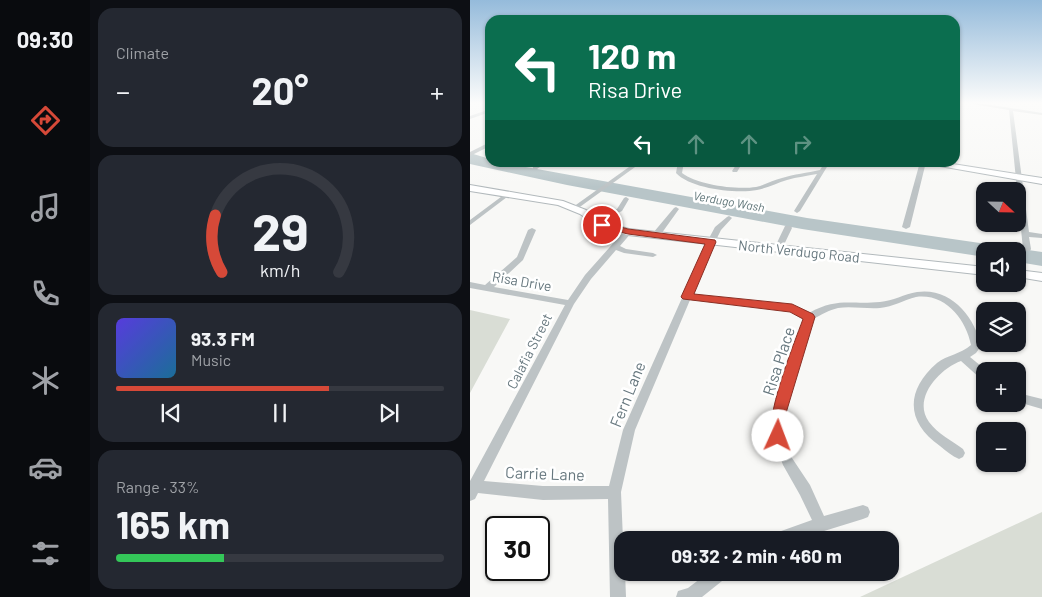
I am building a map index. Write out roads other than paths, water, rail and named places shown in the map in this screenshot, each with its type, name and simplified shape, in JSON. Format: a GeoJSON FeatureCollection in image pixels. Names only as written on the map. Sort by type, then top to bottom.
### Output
{"type":"FeatureCollection","features":[{"type":"Feature","properties":{"kind":"main road"},"geometry":{"type":"LineString","coordinates":[[948,167],[1042,181]]}},
{"type":"Feature","properties":{"kind":"main road","name":"North Verdugo Road"},"geometry":{"type":"LineString","coordinates":[[470,188],[550,200],[575,208],[608,227],[628,232],[976,269]]}},
{"type":"Feature","properties":{"kind":"main road"},"geometry":{"type":"LineString","coordinates":[[1026,275],[1042,277]]}},
{"type":"Feature","properties":{"kind":"street"},"geometry":{"type":"LineString","coordinates":[[1014,131],[1027,249]]}},
{"type":"Feature","properties":{"kind":"street"},"geometry":{"type":"LineString","coordinates":[[471,153],[485,146]]}},
{"type":"Feature","properties":{"kind":"street"},"geometry":{"type":"LineString","coordinates":[[575,208],[633,167]]}},
{"type":"Feature","properties":{"kind":"street"},"geometry":{"type":"LineString","coordinates":[[680,167],[679,173],[684,178],[699,183],[746,190],[770,185],[785,178],[821,172]]}},
{"type":"Feature","properties":{"kind":"street"},"geometry":{"type":"LineString","coordinates":[[735,171],[738,167]]}},
{"type":"Feature","properties":{"kind":"street"},"geometry":{"type":"LineString","coordinates":[[797,211],[824,167]]}},
{"type":"Feature","properties":{"kind":"street"},"geometry":{"type":"LineString","coordinates":[[906,227],[921,167]]}},
{"type":"Feature","properties":{"kind":"street"},"geometry":{"type":"LineString","coordinates":[[470,222],[509,193]]}},
{"type":"Feature","properties":{"kind":"street"},"geometry":{"type":"LineString","coordinates":[[598,222],[620,210],[626,199]]}},
{"type":"Feature","properties":{"kind":"street"},"geometry":{"type":"LineString","coordinates":[[656,235],[676,209]]}},
{"type":"Feature","properties":{"kind":"street","name":"Fern Lane"},"geometry":{"type":"LineString","coordinates":[[618,597],[614,492],[629,430],[711,242],[718,229],[729,218]]}},
{"type":"Feature","properties":{"kind":"street"},"geometry":{"type":"LineString","coordinates":[[778,249],[788,228]]}},
{"type":"Feature","properties":{"kind":"street"},"geometry":{"type":"LineString","coordinates":[[487,288],[520,258],[532,230]]}},
{"type":"Feature","properties":{"kind":"street","name":"Calafia Street"},"geometry":{"type":"LineString","coordinates":[[473,490],[570,303],[588,277],[617,250],[628,232]]}},
{"type":"Feature","properties":{"kind":"street"},"geometry":{"type":"LineString","coordinates":[[1025,234],[1042,236]]}},
{"type":"Feature","properties":{"kind":"street"},"geometry":{"type":"LineString","coordinates":[[617,250],[653,255]]}},
{"type":"Feature","properties":{"kind":"street","name":"Risa Drive"},"geometry":{"type":"LineString","coordinates":[[470,285],[570,303]]}},
{"type":"Feature","properties":{"kind":"street"},"geometry":{"type":"LineString","coordinates":[[687,297],[792,308],[809,317],[831,306],[844,303],[879,305],[896,303],[923,294],[944,299],[958,307],[975,337],[976,346],[971,353],[941,366],[920,393],[918,410],[926,427],[959,453]]}},
{"type":"Feature","properties":{"kind":"street","name":"Risa Place"},"geometry":{"type":"LineString","coordinates":[[809,317],[779,413],[778,436],[787,461],[805,490],[821,524]]}},
{"type":"Feature","properties":{"kind":"street"},"geometry":{"type":"LineString","coordinates":[[962,356],[976,368]]}},
{"type":"Feature","properties":{"kind":"street"},"geometry":{"type":"LineString","coordinates":[[1026,400],[1042,404]]}},
{"type":"Feature","properties":{"kind":"street","name":"Carrie Lane"},"geometry":{"type":"LineString","coordinates":[[473,490],[543,493],[614,492]]}},
{"type":"Feature","properties":{"kind":"street"},"geometry":{"type":"LineString","coordinates":[[801,531],[863,512]]}},
{"type":"Feature","properties":{"kind":"street"},"geometry":{"type":"LineString","coordinates":[[684,597],[692,595],[710,581]]}},
{"type":"Feature","properties":{"kind":"water label","name":"Verdugo Wash"},"geometry":{"type":"Point","coordinates":[729,201]}}]}
